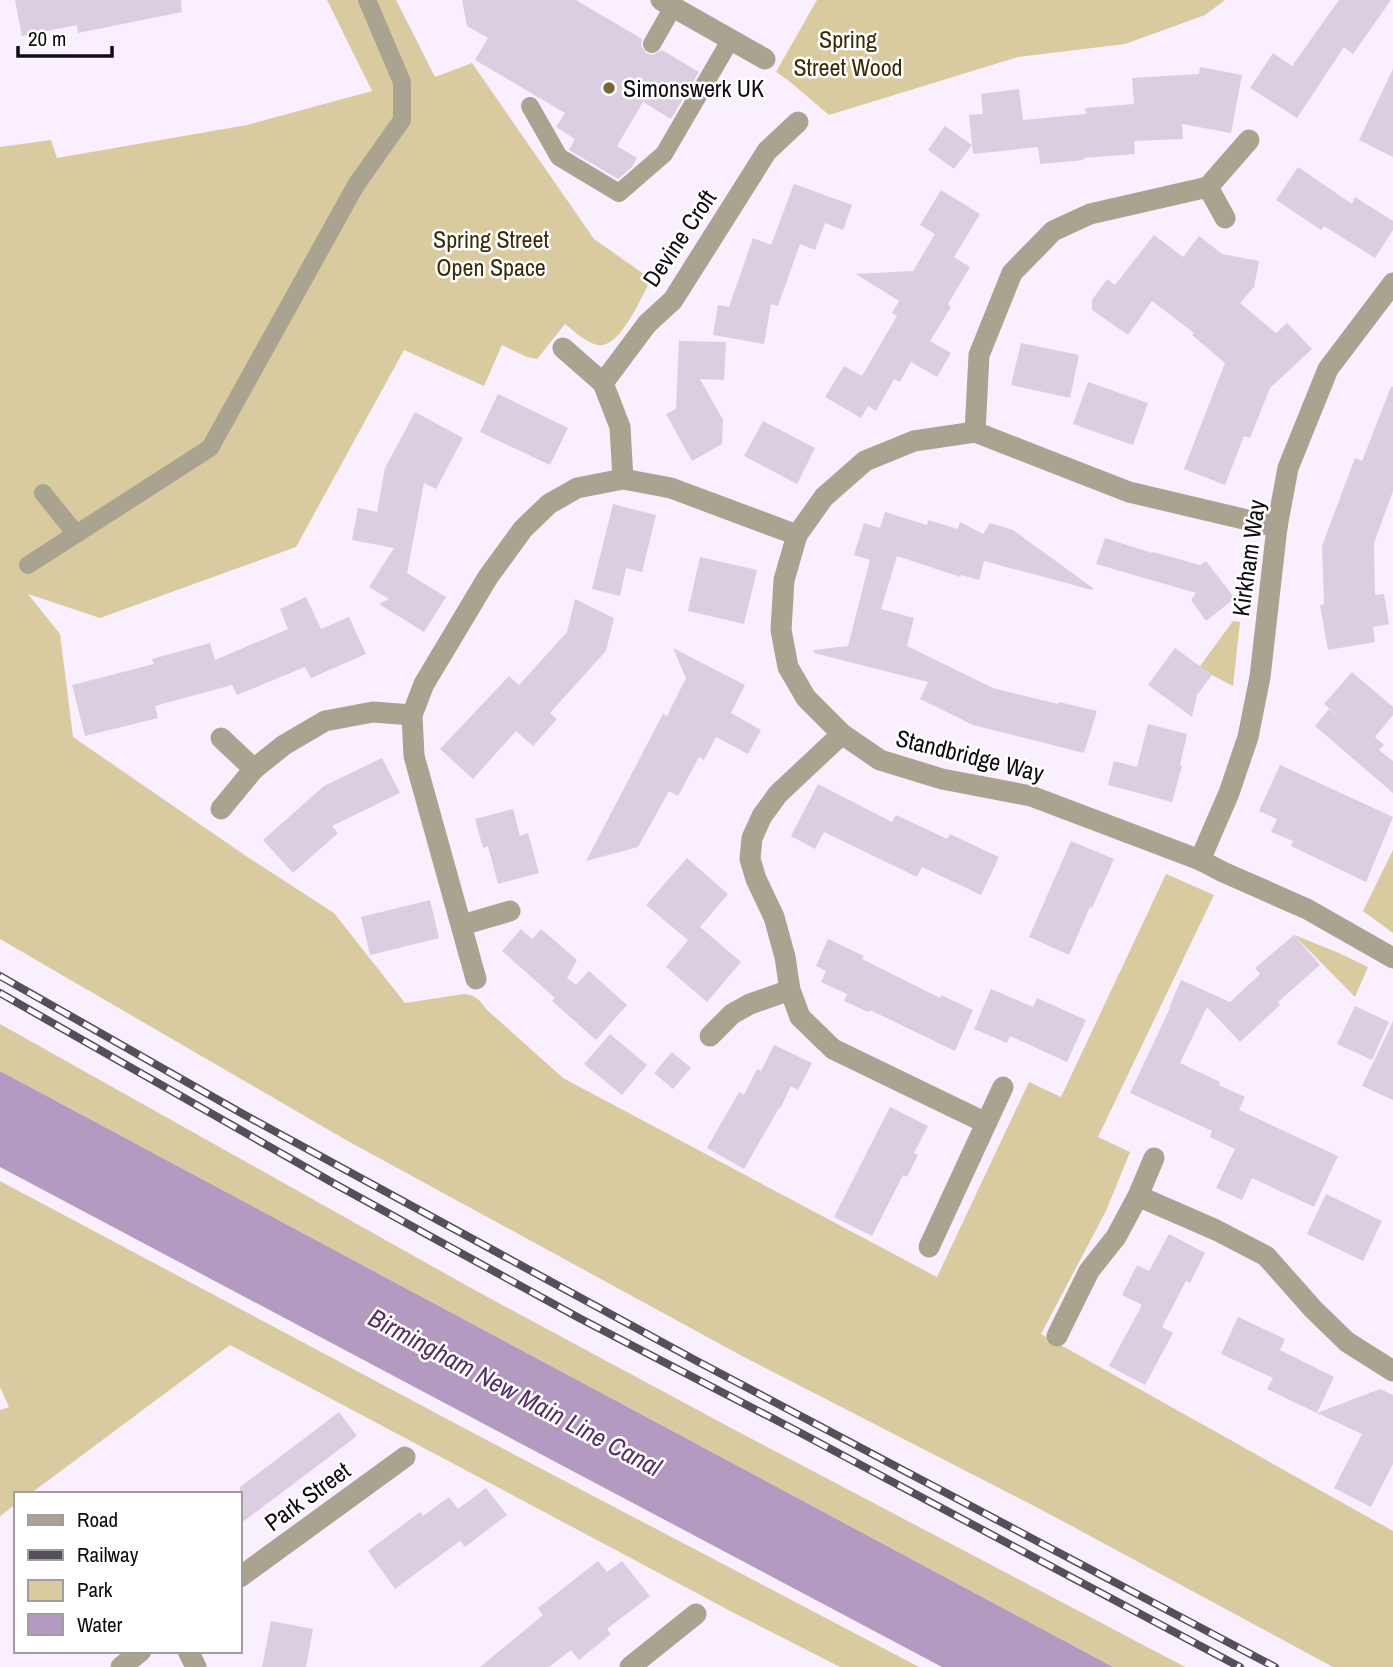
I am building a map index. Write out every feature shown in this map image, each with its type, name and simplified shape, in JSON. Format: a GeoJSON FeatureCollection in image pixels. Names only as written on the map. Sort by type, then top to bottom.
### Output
{"type":"FeatureCollection","features":[{"type":"Feature","properties":{"kind":"street"},"geometry":{"type":"LineString","coordinates":[[667,3],[765,58]]}},
{"type":"Feature","properties":{"kind":"street","name":"Devine Croft"},"geometry":{"type":"LineString","coordinates":[[603,383],[647,324],[673,300],[766,151],[798,122]]}},
{"type":"Feature","properties":{"kind":"street"},"geometry":{"type":"LineString","coordinates":[[975,432],[979,355],[1012,273],[1053,231],[1090,214],[1208,187],[1250,140]]}},
{"type":"Feature","properties":{"kind":"street"},"geometry":{"type":"LineString","coordinates":[[1208,187],[1224,218]]}},
{"type":"Feature","properties":{"kind":"street","name":"Kirkham Way"},"geometry":{"type":"LineString","coordinates":[[1200,860],[1229,793],[1248,737],[1260,677],[1277,527],[1288,468],[1328,369],[1393,283]]}},
{"type":"Feature","properties":{"kind":"street"},"geometry":{"type":"LineString","coordinates":[[562,348],[603,383],[620,426],[623,479]]}},
{"type":"Feature","properties":{"kind":"street","name":"Standbridge Way"},"geometry":{"type":"LineString","coordinates":[[1277,527],[1129,492],[975,432],[914,441],[865,461],[824,497],[797,535],[784,580],[781,630],[788,667],[806,698],[842,734],[880,760],[942,779],[1031,796],[1200,860],[1307,909],[1393,958]]}},
{"type":"Feature","properties":{"kind":"street"},"geometry":{"type":"LineString","coordinates":[[475,979],[414,756],[412,715],[424,684],[488,577],[523,529],[549,504],[577,488],[623,479],[671,488],[797,535]]}},
{"type":"Feature","properties":{"kind":"street"},"geometry":{"type":"LineString","coordinates":[[221,809],[254,769],[284,745],[326,721],[373,712],[412,715]]}},
{"type":"Feature","properties":{"kind":"street"},"geometry":{"type":"LineString","coordinates":[[842,734],[778,794],[762,816],[752,838],[750,859],[756,879],[774,917],[785,957],[790,990],[800,1017],[833,1049],[986,1123]]}},
{"type":"Feature","properties":{"kind":"street"},"geometry":{"type":"LineString","coordinates":[[221,738],[254,769]]}},
{"type":"Feature","properties":{"kind":"street"},"geometry":{"type":"LineString","coordinates":[[462,925],[510,911]]}},
{"type":"Feature","properties":{"kind":"street"},"geometry":{"type":"LineString","coordinates":[[710,1036],[732,1014],[750,1004],[790,990]]}},
{"type":"Feature","properties":{"kind":"street"},"geometry":{"type":"LineString","coordinates":[[929,1247],[1003,1087]]}},
{"type":"Feature","properties":{"kind":"street"},"geometry":{"type":"LineString","coordinates":[[1057,1336],[1089,1271],[1116,1237],[1154,1158]]}},
{"type":"Feature","properties":{"kind":"street"},"geometry":{"type":"LineString","coordinates":[[1138,1196],[1216,1230],[1266,1256],[1313,1309],[1347,1342],[1393,1371]]}},
{"type":"Feature","properties":{"kind":"street","name":"Park Street"},"geometry":{"type":"LineString","coordinates":[[242,1576],[405,1457]]}},
{"type":"Feature","properties":{"kind":"street"},"geometry":{"type":"LineString","coordinates":[[630,1667],[696,1614]]}},
{"type":"Feature","properties":{"kind":"street"},"geometry":{"type":"LineString","coordinates":[[121,1667],[138,1653]]}},
{"type":"Feature","properties":{"kind":"lane"},"geometry":{"type":"LineString","coordinates":[[28,565],[210,448],[356,185],[402,120],[402,82],[367,0]]}},
{"type":"Feature","properties":{"kind":"lane"},"geometry":{"type":"LineString","coordinates":[[652,44],[667,3]]}},
{"type":"Feature","properties":{"kind":"lane"},"geometry":{"type":"LineString","coordinates":[[530,106],[559,157],[620,193],[664,154],[731,39]]}},
{"type":"Feature","properties":{"kind":"lane"},"geometry":{"type":"LineString","coordinates":[[43,493],[76,534]]}},
{"type":"Feature","properties":{"kind":"green space","name":"Spring Street Open Space"},"geometry":{"type":"Polygon","coordinates":[[[327,0],[396,0],[435,77],[472,63],[594,239],[651,279],[629,320],[614,339],[598,345],[589,342],[565,324],[537,359],[502,345],[484,386],[404,350],[296,547],[100,618],[28,594],[60,634],[73,737],[334,913],[405,1003],[464,994],[474,997],[563,1078],[937,1277],[1029,1082],[1061,1097],[1166,874],[1214,895],[1098,1137],[1130,1152],[1106,1211],[1041,1334],[1393,1531],[1393,1667],[1333,1667],[1040,1509],[742,1356],[346,1140],[0,939],[0,147],[51,140],[57,158],[247,125],[372,91],[327,0]]]}},
{"type":"Feature","properties":{"kind":"green space","name":"Spring Street Wood"},"geometry":{"type":"Polygon","coordinates":[[[817,0],[1225,0],[1205,15],[1125,44],[1018,57],[829,115],[776,72],[817,0]]]}},
{"type":"Feature","properties":{"kind":"green space"},"geometry":{"type":"Polygon","coordinates":[[[1233,621],[1240,622],[1233,686],[1200,666],[1233,621]]]}},
{"type":"Feature","properties":{"kind":"green space"},"geometry":{"type":"Polygon","coordinates":[[[1393,850],[1393,933],[1363,911],[1393,850]]]}},
{"type":"Feature","properties":{"kind":"green space"},"geometry":{"type":"Polygon","coordinates":[[[1294,935],[1368,967],[1355,997],[1294,935]]]}},
{"type":"Feature","properties":{"kind":"green space"},"geometry":{"type":"Polygon","coordinates":[[[0,1024],[471,1288],[1185,1667],[1113,1667],[0,1071],[0,1024]]]}},
{"type":"Feature","properties":{"kind":"green space"},"geometry":{"type":"Polygon","coordinates":[[[0,1181],[919,1667],[840,1667],[230,1345],[33,1492],[14,1492],[14,1506],[0,1516],[0,1410],[9,1407],[0,1387],[0,1181]]]}},
{"type":"Feature","properties":{"kind":"water","name":"Birmingham New Main Line Canal"},"geometry":{"type":"Polygon","coordinates":[[[0,1071],[1113,1667],[942,1667],[0,1167],[0,1071]]]}},
{"type":"Feature","properties":{"kind":"building"},"geometry":{"type":"Polygon","coordinates":[[[15,0],[181,0],[182,12],[78,33],[77,25],[22,36],[15,0]]]}},
{"type":"Feature","properties":{"kind":"building","name":"Simonswerk UK"},"geometry":{"type":"Polygon","coordinates":[[[462,0],[576,0],[642,39],[641,45],[646,53],[653,55],[662,50],[699,72],[671,119],[643,102],[617,146],[637,158],[632,167],[618,179],[569,150],[575,139],[556,127],[565,113],[475,60],[488,38],[467,26],[462,0]]]}},
{"type":"Feature","properties":{"kind":"building"},"geometry":{"type":"Polygon","coordinates":[[[1339,0],[1391,0],[1353,54],[1344,47],[1297,118],[1250,88],[1273,53],[1292,66],[1339,0]]]}},
{"type":"Feature","properties":{"kind":"building"},"geometry":{"type":"Polygon","coordinates":[[[1200,67],[1242,75],[1231,133],[1182,124],[1183,139],[1134,141],[1135,154],[1040,164],[1038,147],[973,154],[969,115],[983,114],[981,94],[1019,89],[1023,120],[1086,114],[1085,108],[1134,104],[1132,78],[1199,74],[1200,67]]]}},
{"type":"Feature","properties":{"kind":"building"},"geometry":{"type":"Polygon","coordinates":[[[1393,69],[1393,157],[1359,140],[1393,69]]]}},
{"type":"Feature","properties":{"kind":"building"},"geometry":{"type":"Polygon","coordinates":[[[945,126],[972,145],[954,169],[928,150],[945,126]]]}},
{"type":"Feature","properties":{"kind":"building"},"geometry":{"type":"Polygon","coordinates":[[[1298,167],[1352,204],[1355,197],[1393,221],[1393,230],[1375,258],[1324,226],[1321,230],[1276,200],[1298,167]]]}},
{"type":"Feature","properties":{"kind":"building"},"geometry":{"type":"Polygon","coordinates":[[[794,184],[852,205],[843,230],[825,223],[815,250],[800,244],[778,306],[771,304],[764,344],[713,335],[718,305],[729,307],[753,238],[771,245],[794,184]]]}},
{"type":"Feature","properties":{"kind":"building"},"geometry":{"type":"Polygon","coordinates":[[[941,190],[980,214],[954,257],[970,267],[948,304],[951,307],[930,341],[951,353],[937,377],[911,362],[900,382],[894,379],[876,411],[868,406],[861,418],[825,397],[844,366],[862,376],[897,316],[892,313],[899,301],[856,274],[913,271],[935,234],[920,225],[941,190]]]}},
{"type":"Feature","properties":{"kind":"building"},"geometry":{"type":"Polygon","coordinates":[[[1154,235],[1183,257],[1199,236],[1222,254],[1259,261],[1254,287],[1240,303],[1276,333],[1287,323],[1312,349],[1270,388],[1250,438],[1244,436],[1225,485],[1184,469],[1225,363],[1192,335],[1194,333],[1152,301],[1128,335],[1092,310],[1092,300],[1107,279],[1115,285],[1154,235]]]}},
{"type":"Feature","properties":{"kind":"building"},"geometry":{"type":"Polygon","coordinates":[[[679,339],[726,342],[724,380],[700,379],[723,420],[722,444],[692,461],[666,414],[676,409],[679,339]]]}},
{"type":"Feature","properties":{"kind":"building"},"geometry":{"type":"Polygon","coordinates":[[[1021,343],[1079,355],[1070,398],[1011,385],[1021,343]]]}},
{"type":"Feature","properties":{"kind":"building"},"geometry":{"type":"Polygon","coordinates":[[[1088,382],[1148,403],[1133,445],[1073,424],[1088,382]]]}},
{"type":"Feature","properties":{"kind":"building"},"geometry":{"type":"Polygon","coordinates":[[[1391,387],[1393,491],[1374,543],[1375,595],[1384,594],[1389,624],[1373,627],[1375,642],[1328,650],[1320,605],[1324,604],[1322,546],[1355,458],[1362,461],[1391,387]]]}},
{"type":"Feature","properties":{"kind":"building"},"geometry":{"type":"Polygon","coordinates":[[[498,394],[568,428],[550,465],[480,432],[498,394]]]}},
{"type":"Feature","properties":{"kind":"building"},"geometry":{"type":"Polygon","coordinates":[[[415,412],[463,438],[436,489],[424,483],[407,573],[446,597],[424,632],[379,604],[389,599],[369,587],[394,548],[352,540],[358,508],[377,512],[385,468],[415,412]]]}},
{"type":"Feature","properties":{"kind":"building"},"geometry":{"type":"Polygon","coordinates":[[[763,421],[815,448],[797,484],[744,456],[763,421]]]}},
{"type":"Feature","properties":{"kind":"building"},"geometry":{"type":"Polygon","coordinates":[[[613,504],[656,515],[642,572],[626,568],[620,596],[592,589],[613,504]]]}},
{"type":"Feature","properties":{"kind":"building"},"geometry":{"type":"Polygon","coordinates":[[[885,512],[927,525],[928,520],[958,529],[960,522],[983,534],[990,523],[1013,530],[1093,588],[1092,590],[984,561],[979,580],[961,575],[960,577],[897,556],[881,609],[914,618],[907,646],[993,688],[1097,711],[1084,753],[973,725],[920,699],[928,682],[814,653],[814,650],[848,646],[870,560],[854,555],[864,523],[880,528],[885,512]]]}},
{"type":"Feature","properties":{"kind":"building"},"geometry":{"type":"Polygon","coordinates":[[[1105,538],[1200,565],[1206,561],[1240,605],[1230,602],[1206,621],[1191,600],[1196,593],[1096,564],[1105,538]]]}},
{"type":"Feature","properties":{"kind":"building"},"geometry":{"type":"Polygon","coordinates":[[[700,557],[757,570],[744,624],[688,611],[700,557]]]}},
{"type":"Feature","properties":{"kind":"building"},"geometry":{"type":"Polygon","coordinates":[[[306,597],[321,629],[349,617],[366,654],[311,678],[305,667],[237,695],[232,685],[155,706],[158,718],[85,736],[72,685],[154,664],[152,659],[210,643],[215,660],[288,629],[280,609],[306,597]]]}},
{"type":"Feature","properties":{"kind":"building"},"geometry":{"type":"Polygon","coordinates":[[[575,599],[614,618],[606,651],[550,713],[557,719],[533,746],[516,731],[473,779],[440,749],[509,676],[519,685],[567,632],[575,599]]]}},
{"type":"Feature","properties":{"kind":"building"},"geometry":{"type":"Polygon","coordinates":[[[673,648],[745,685],[731,713],[761,730],[748,754],[716,737],[704,760],[699,757],[678,796],[669,791],[638,847],[586,861],[663,714],[667,716],[686,678],[673,648]]]}},
{"type":"Feature","properties":{"kind":"building"},"geometry":{"type":"Polygon","coordinates":[[[1175,648],[1212,675],[1197,695],[1192,717],[1148,685],[1175,648]]]}},
{"type":"Feature","properties":{"kind":"building"},"geometry":{"type":"Polygon","coordinates":[[[1352,672],[1393,707],[1393,715],[1375,737],[1384,745],[1379,750],[1393,761],[1393,793],[1315,726],[1329,709],[1343,720],[1324,704],[1352,672]]]}},
{"type":"Feature","properties":{"kind":"building"},"geometry":{"type":"Polygon","coordinates":[[[1148,724],[1187,734],[1172,802],[1108,785],[1114,761],[1137,767],[1148,724]]]}},
{"type":"Feature","properties":{"kind":"building"},"geometry":{"type":"Polygon","coordinates":[[[382,758],[400,793],[332,826],[338,833],[293,873],[263,840],[324,786],[382,758]]]}},
{"type":"Feature","properties":{"kind":"building"},"geometry":{"type":"Polygon","coordinates":[[[1280,765],[1393,817],[1366,882],[1291,846],[1293,841],[1271,832],[1277,819],[1259,811],[1280,765]]]}},
{"type":"Feature","properties":{"kind":"building"},"geometry":{"type":"Polygon","coordinates":[[[818,784],[892,822],[896,815],[947,839],[950,834],[999,857],[981,895],[922,867],[917,877],[824,832],[815,849],[791,836],[818,784]]]}},
{"type":"Feature","properties":{"kind":"building"},"geometry":{"type":"Polygon","coordinates":[[[513,809],[520,836],[528,833],[539,873],[498,884],[488,846],[483,848],[475,819],[513,809]]]}},
{"type":"Feature","properties":{"kind":"building"},"geometry":{"type":"Polygon","coordinates":[[[1071,841],[1114,859],[1069,955],[1029,937],[1071,841]]]}},
{"type":"Feature","properties":{"kind":"building"},"geometry":{"type":"Polygon","coordinates":[[[687,858],[728,894],[700,927],[741,962],[707,1002],[666,967],[695,932],[688,940],[646,905],[687,858]]]}},
{"type":"Feature","properties":{"kind":"building"},"geometry":{"type":"Polygon","coordinates":[[[430,900],[439,938],[370,955],[361,917],[430,900]]]}},
{"type":"Feature","properties":{"kind":"building"},"geometry":{"type":"Polygon","coordinates":[[[521,929],[532,939],[541,929],[577,960],[567,978],[576,985],[589,971],[627,1005],[596,1040],[552,1001],[555,998],[502,951],[521,929]]]}},
{"type":"Feature","properties":{"kind":"building"},"geometry":{"type":"Polygon","coordinates":[[[1294,935],[1320,965],[1278,1002],[1280,1005],[1240,1042],[1207,1007],[1180,1063],[1245,1097],[1239,1110],[1338,1156],[1314,1207],[1252,1178],[1242,1200],[1216,1188],[1235,1149],[1210,1137],[1212,1131],[1130,1093],[1181,980],[1230,1002],[1260,974],[1255,968],[1294,935]]]}},
{"type":"Feature","properties":{"kind":"building"},"geometry":{"type":"Polygon","coordinates":[[[828,939],[940,998],[941,995],[973,1010],[955,1051],[870,1010],[868,1012],[844,1001],[847,994],[821,982],[826,971],[816,966],[828,939]]]}},
{"type":"Feature","properties":{"kind":"building"},"geometry":{"type":"Polygon","coordinates":[[[991,989],[1033,1007],[1037,998],[1086,1020],[1067,1062],[1010,1036],[1007,1043],[974,1029],[991,989]]]}},
{"type":"Feature","properties":{"kind":"building"},"geometry":{"type":"Polygon","coordinates":[[[1355,1006],[1389,1022],[1372,1060],[1337,1044],[1355,1006]]]}},
{"type":"Feature","properties":{"kind":"building"},"geometry":{"type":"Polygon","coordinates":[[[1393,1021],[1393,1100],[1362,1086],[1393,1021]]]}},
{"type":"Feature","properties":{"kind":"building"},"geometry":{"type":"Polygon","coordinates":[[[610,1034],[647,1065],[622,1095],[584,1064],[610,1034]]]}},
{"type":"Feature","properties":{"kind":"building"},"geometry":{"type":"Polygon","coordinates":[[[774,1045],[812,1063],[798,1090],[791,1086],[744,1169],[707,1148],[739,1092],[744,1095],[757,1069],[761,1071],[774,1045]]]}},
{"type":"Feature","properties":{"kind":"building"},"geometry":{"type":"Polygon","coordinates":[[[672,1052],[691,1068],[673,1089],[654,1073],[672,1052]]]}},
{"type":"Feature","properties":{"kind":"building"},"geometry":{"type":"Polygon","coordinates":[[[890,1107],[928,1126],[914,1153],[918,1155],[907,1177],[903,1175],[872,1236],[834,1217],[890,1107]]]}},
{"type":"Feature","properties":{"kind":"building"},"geometry":{"type":"Polygon","coordinates":[[[1326,1194],[1382,1221],[1363,1261],[1307,1234],[1326,1194]]]}},
{"type":"Feature","properties":{"kind":"building"},"geometry":{"type":"Polygon","coordinates":[[[1169,1234],[1205,1253],[1190,1283],[1186,1281],[1162,1327],[1173,1333],[1145,1385],[1109,1366],[1142,1305],[1122,1295],[1137,1265],[1149,1271],[1169,1234]]]}},
{"type":"Feature","properties":{"kind":"building"},"geometry":{"type":"Polygon","coordinates":[[[1238,1317],[1285,1339],[1280,1350],[1334,1377],[1317,1413],[1267,1389],[1273,1378],[1221,1354],[1238,1317]]]}},
{"type":"Feature","properties":{"kind":"building"},"geometry":{"type":"Polygon","coordinates":[[[1380,1389],[1393,1395],[1393,1464],[1371,1507],[1334,1488],[1362,1434],[1317,1413],[1380,1389]]]}},
{"type":"Feature","properties":{"kind":"building"},"geometry":{"type":"Polygon","coordinates":[[[339,1412],[357,1436],[242,1522],[240,1487],[339,1412]]]}},
{"type":"Feature","properties":{"kind":"building"},"geometry":{"type":"Polygon","coordinates":[[[486,1488],[507,1515],[465,1547],[460,1541],[395,1589],[368,1551],[420,1512],[423,1516],[449,1497],[458,1509],[486,1488]]]}},
{"type":"Feature","properties":{"kind":"building"},"geometry":{"type":"Polygon","coordinates":[[[598,1561],[607,1572],[622,1561],[650,1596],[607,1629],[611,1634],[579,1660],[571,1650],[549,1667],[480,1667],[543,1615],[538,1608],[598,1561]]]}},
{"type":"Feature","properties":{"kind":"building"},"geometry":{"type":"Polygon","coordinates":[[[271,1621],[313,1629],[306,1667],[262,1667],[271,1621]]]}},
{"type":"Feature","properties":{"kind":"railway"},"geometry":{"type":"LineString","coordinates":[[0,976],[243,1114],[693,1359],[1275,1667]]}},
{"type":"Feature","properties":{"kind":"railway"},"geometry":{"type":"LineString","coordinates":[[0,993],[335,1184],[581,1319],[1240,1667]]}},
{"type":"Feature","properties":{"kind":"place","name":"Simonswerk UK"},"geometry":{"type":"Point","coordinates":[609,88]}}]}
